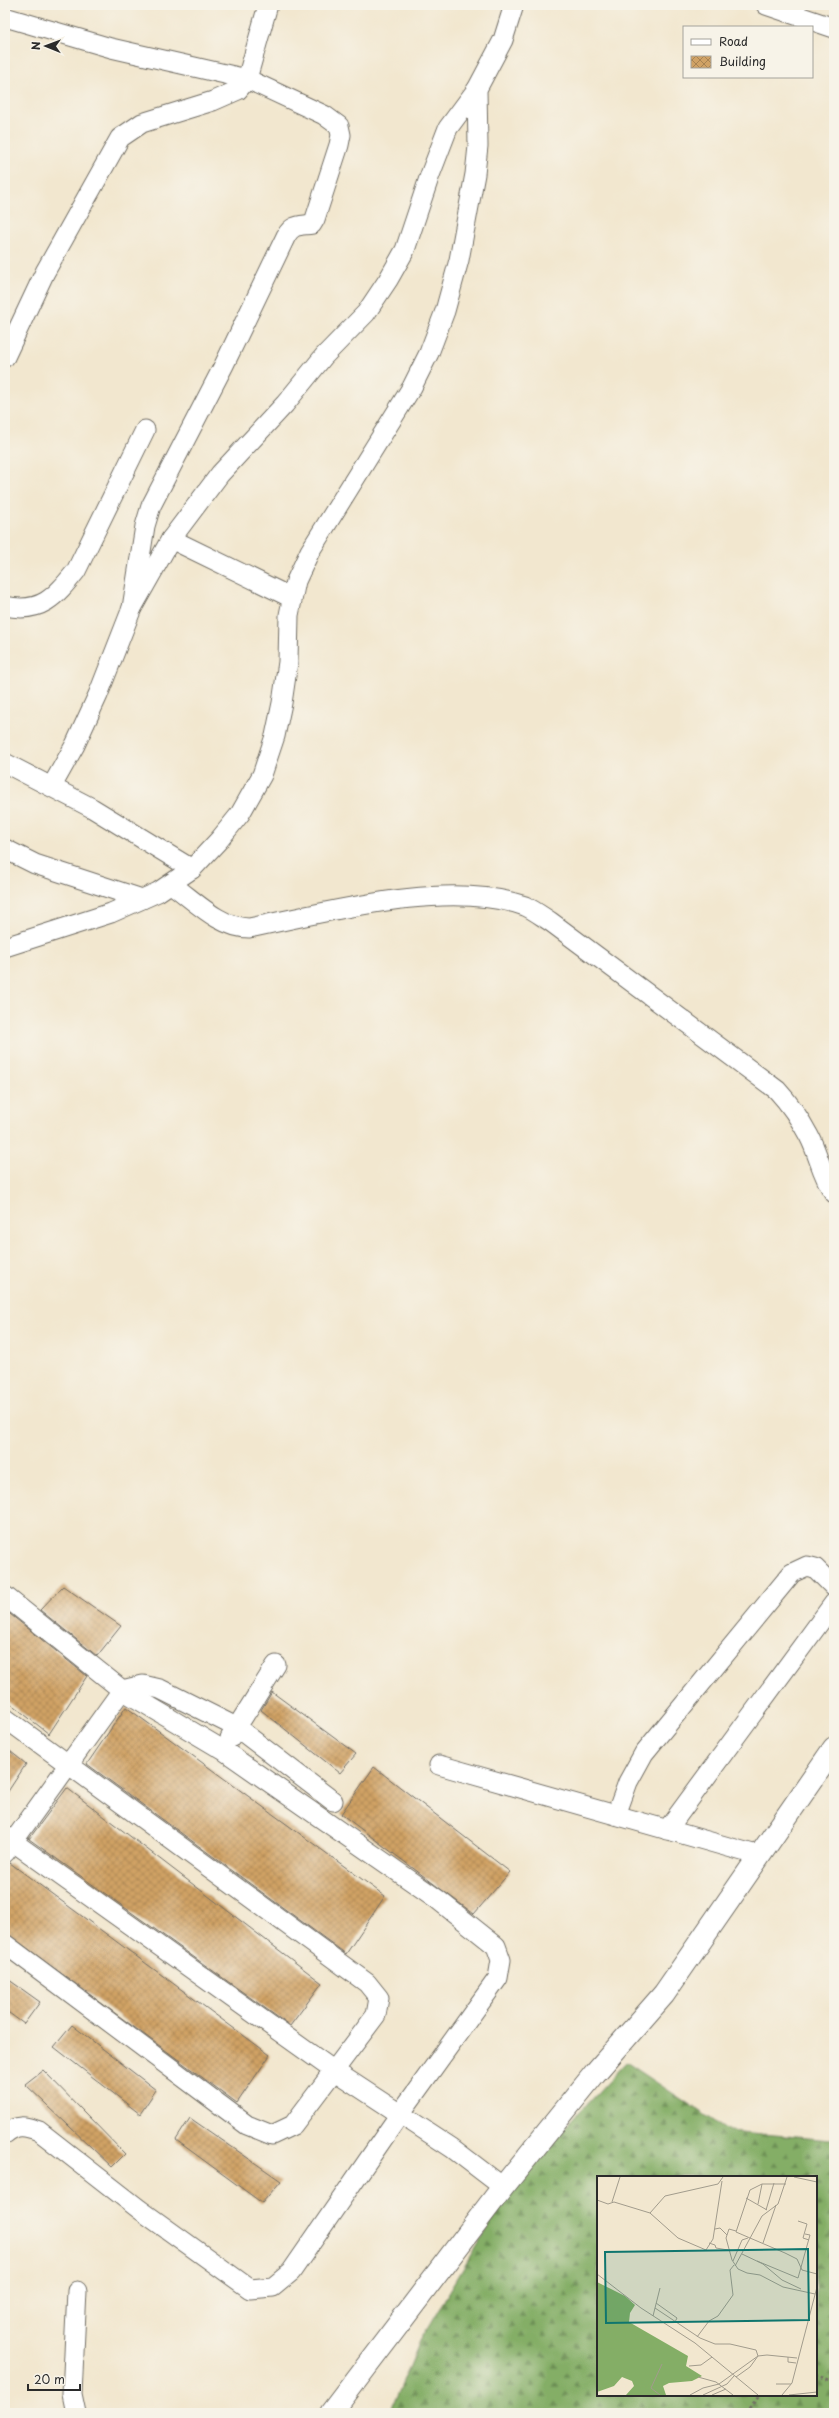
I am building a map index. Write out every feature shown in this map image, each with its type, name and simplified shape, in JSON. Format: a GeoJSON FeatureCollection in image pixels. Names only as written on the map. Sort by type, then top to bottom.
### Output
{"type":"FeatureCollection","features":[{"type":"Feature","properties":{"kind":"main road"},"geometry":{"type":"LineString","coordinates":[[331,2413],[503,2187],[595,2073],[664,1994],[834,1748]]}},
{"type":"Feature","properties":{"kind":"street"},"geometry":{"type":"LineString","coordinates":[[5,357],[45,272],[120,138],[142,123],[213,101],[238,90],[247,79],[268,5]]}},
{"type":"Feature","properties":{"kind":"street"},"geometry":{"type":"LineString","coordinates":[[52,786],[75,745],[98,695],[132,608],[171,539],[220,474],[285,404],[324,356],[366,313],[388,280],[405,250],[430,175],[448,128],[477,89],[503,40],[514,5]]}},
{"type":"Feature","properties":{"kind":"street"},"geometry":{"type":"LineString","coordinates":[[766,5],[834,28]]}},
{"type":"Feature","properties":{"kind":"street"},"geometry":{"type":"LineString","coordinates":[[5,17],[111,48],[247,79],[324,115],[339,126],[341,136],[339,145],[315,219],[312,224],[297,224],[291,228],[286,236],[224,365],[151,506],[145,526],[132,608]]}},
{"type":"Feature","properties":{"kind":"street"},"geometry":{"type":"LineString","coordinates":[[5,946],[58,931],[142,900],[171,884],[192,869],[240,814],[262,775],[276,736],[282,704],[288,662],[289,615],[296,581],[310,551],[412,387],[429,353],[445,311],[459,260],[475,174],[478,146],[477,89]]}},
{"type":"Feature","properties":{"kind":"street"},"geometry":{"type":"LineString","coordinates":[[5,606],[32,608],[46,602],[60,590],[76,571],[145,430]]}},
{"type":"Feature","properties":{"kind":"street"},"geometry":{"type":"LineString","coordinates":[[171,539],[292,598]]}},
{"type":"Feature","properties":{"kind":"street"},"geometry":{"type":"LineString","coordinates":[[5,763],[52,786],[122,826],[192,869]]}},
{"type":"Feature","properties":{"kind":"street"},"geometry":{"type":"LineString","coordinates":[[5,849],[35,864],[142,900]]}},
{"type":"Feature","properties":{"kind":"street"},"geometry":{"type":"LineString","coordinates":[[171,884],[226,923],[237,928],[249,928],[359,905],[422,898],[466,896],[500,900],[526,907],[551,922],[777,1090],[792,1107],[810,1137],[824,1178],[834,1193]]}},
{"type":"Feature","properties":{"kind":"street"},"geometry":{"type":"LineString","coordinates":[[616,1815],[628,1782],[644,1753],[792,1573],[807,1566],[815,1568],[834,1587]]}},
{"type":"Feature","properties":{"kind":"street"},"geometry":{"type":"LineString","coordinates":[[5,1596],[122,1690],[223,1750],[430,1894],[496,1946],[501,1960],[498,1978],[400,2114],[291,2272],[273,2287],[250,2289],[139,2209],[38,2132],[25,2126],[14,2127],[5,2134]]}},
{"type":"Feature","properties":{"kind":"street"},"geometry":{"type":"LineString","coordinates":[[667,1830],[834,1603]]}},
{"type":"Feature","properties":{"kind":"street"},"geometry":{"type":"LineString","coordinates":[[223,1750],[276,1665]]}},
{"type":"Feature","properties":{"kind":"street"},"geometry":{"type":"LineString","coordinates":[[333,1801],[236,1727],[160,1689],[143,1685],[122,1690],[68,1766],[8,1844],[333,2070],[452,2148],[503,2187]]}},
{"type":"Feature","properties":{"kind":"street"},"geometry":{"type":"LineString","coordinates":[[5,1718],[68,1766],[367,1983],[379,1998],[376,2015],[293,2125],[272,2135],[247,2125],[5,1944]]}},
{"type":"Feature","properties":{"kind":"street"},"geometry":{"type":"LineString","coordinates":[[439,1765],[760,1856]]}},
{"type":"Feature","properties":{"kind":"street"},"geometry":{"type":"LineString","coordinates":[[76,2413],[72,2394],[77,2291]]}},
{"type":"Feature","properties":{"kind":"path"},"geometry":{"type":"LineString","coordinates":[[817,2374],[834,2380]]}},
{"type":"Feature","properties":{"kind":"path"},"geometry":{"type":"LineString","coordinates":[[745,2413],[759,2396]]}},
{"type":"Feature","properties":{"kind":"green space"},"geometry":{"type":"Polygon","coordinates":[[[626,2062],[729,2131],[831,2140],[834,2136],[834,2413],[390,2413],[420,2341],[516,2180],[626,2062]]]}},
{"type":"Feature","properties":{"kind":"building"},"geometry":{"type":"Polygon","coordinates":[[[63,1586],[121,1626],[97,1656],[40,1610],[63,1586]]]}},
{"type":"Feature","properties":{"kind":"building"},"geometry":{"type":"Polygon","coordinates":[[[5,1610],[87,1676],[49,1734],[5,1699],[5,1610]]]}},
{"type":"Feature","properties":{"kind":"building"},"geometry":{"type":"Polygon","coordinates":[[[272,1692],[356,1754],[340,1773],[261,1710],[272,1692]]]}},
{"type":"Feature","properties":{"kind":"building"},"geometry":{"type":"Polygon","coordinates":[[[126,1707],[385,1896],[346,1954],[87,1764],[126,1707]]]}},
{"type":"Feature","properties":{"kind":"building"},"geometry":{"type":"Polygon","coordinates":[[[5,1747],[26,1764],[5,1796],[5,1747]]]}},
{"type":"Feature","properties":{"kind":"building"},"geometry":{"type":"Polygon","coordinates":[[[374,1767],[510,1872],[474,1914],[341,1814],[374,1767]]]}},
{"type":"Feature","properties":{"kind":"building"},"geometry":{"type":"Polygon","coordinates":[[[67,1788],[322,1983],[290,2026],[29,1839],[67,1788]]]}},
{"type":"Feature","properties":{"kind":"building"},"geometry":{"type":"Polygon","coordinates":[[[10,1863],[270,2055],[237,2103],[5,1932],[5,1864],[10,1863]]]}},
{"type":"Feature","properties":{"kind":"building"},"geometry":{"type":"Polygon","coordinates":[[[5,1977],[40,2002],[24,2024],[5,2010],[5,1977]]]}},
{"type":"Feature","properties":{"kind":"building"},"geometry":{"type":"Polygon","coordinates":[[[72,2025],[156,2090],[140,2114],[54,2047],[72,2025]]]}},
{"type":"Feature","properties":{"kind":"building"},"geometry":{"type":"Polygon","coordinates":[[[43,2070],[125,2154],[112,2167],[25,2084],[43,2070]]]}},
{"type":"Feature","properties":{"kind":"building"},"geometry":{"type":"Polygon","coordinates":[[[190,2118],[281,2181],[262,2203],[176,2140],[190,2118]]]}}]}
